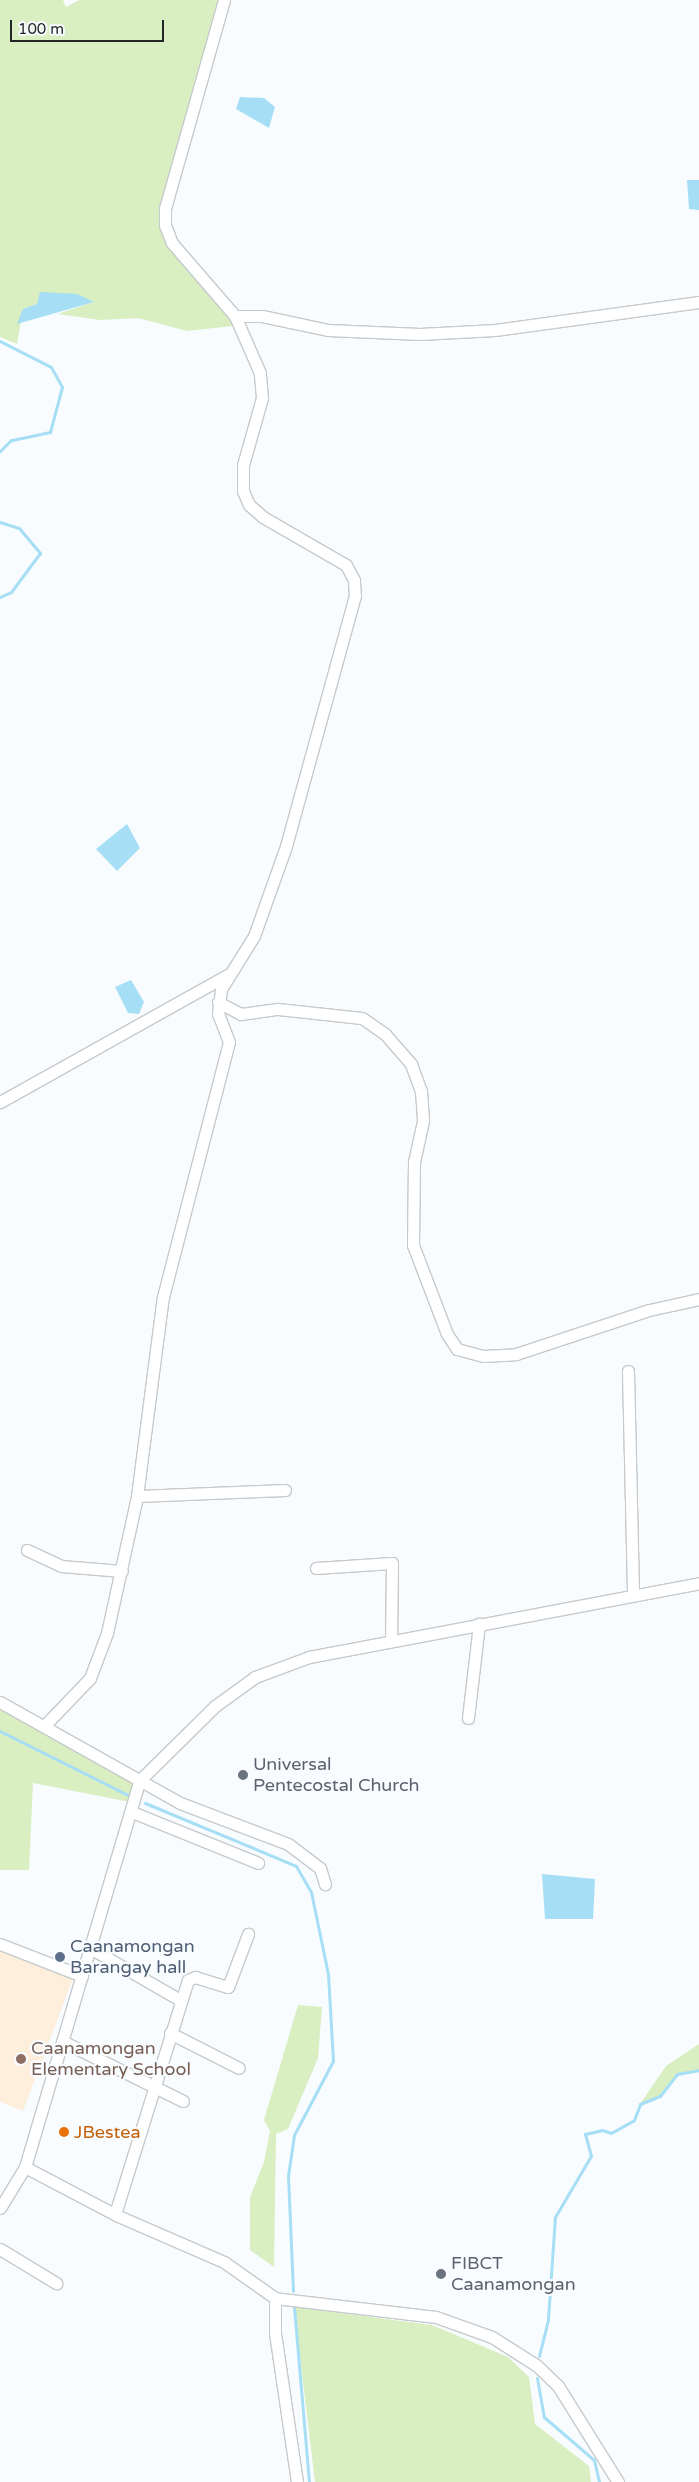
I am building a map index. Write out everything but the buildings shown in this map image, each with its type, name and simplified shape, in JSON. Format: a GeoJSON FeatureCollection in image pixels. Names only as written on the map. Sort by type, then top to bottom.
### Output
{"type":"FeatureCollection","features":[{"type":"Feature","properties":{"kind":"street"},"geometry":{"type":"LineString","coordinates":[[44,1725],[79,1692],[97,1664],[122,1571],[137,1496],[163,1297],[230,1042],[218,1002],[228,975],[254,936],[286,846],[355,596],[346,565],[263,517],[250,505],[243,491],[243,465],[262,398],[260,373],[235,316],[172,243],[165,225],[165,209],[224,0]]}},
{"type":"Feature","properties":{"kind":"street"},"geometry":{"type":"LineString","coordinates":[[235,316],[262,316],[328,330],[420,334],[495,330],[699,302]]}},
{"type":"Feature","properties":{"kind":"street"},"geometry":{"type":"LineString","coordinates":[[0,1102],[228,975]]}},
{"type":"Feature","properties":{"kind":"street"},"geometry":{"type":"LineString","coordinates":[[218,1002],[244,1014],[278,1009],[362,1018],[385,1034],[411,1064],[421,1091],[423,1120],[414,1162],[413,1245],[447,1334],[457,1349],[483,1356],[516,1354],[648,1310],[699,1299]]}},
{"type":"Feature","properties":{"kind":"street"},"geometry":{"type":"LineString","coordinates":[[628,1371],[634,1595]]}},
{"type":"Feature","properties":{"kind":"street"},"geometry":{"type":"LineString","coordinates":[[137,1496],[284,1490]]}},
{"type":"Feature","properties":{"kind":"street"},"geometry":{"type":"LineString","coordinates":[[27,1550],[61,1566],[122,1571]]}},
{"type":"Feature","properties":{"kind":"street"},"geometry":{"type":"LineString","coordinates":[[316,1568],[392,1563],[391,1641]]}},
{"type":"Feature","properties":{"kind":"street"},"geometry":{"type":"LineString","coordinates":[[0,2208],[25,2167],[140,1780],[178,1739],[255,1677],[309,1657],[699,1583]]}},
{"type":"Feature","properties":{"kind":"street"},"geometry":{"type":"LineString","coordinates":[[468,1718],[480,1624]]}},
{"type":"Feature","properties":{"kind":"street"},"geometry":{"type":"LineString","coordinates":[[0,1702],[195,1809],[288,1844],[320,1868],[325,1884]]}},
{"type":"Feature","properties":{"kind":"street"},"geometry":{"type":"LineString","coordinates":[[132,1812],[258,1863]]}},
{"type":"Feature","properties":{"kind":"street"},"geometry":{"type":"LineString","coordinates":[[114,2214],[152,2086],[180,2000],[190,1977],[228,1987],[248,1934]]}},
{"type":"Feature","properties":{"kind":"street"},"geometry":{"type":"LineString","coordinates":[[0,1944],[82,1976]]}},
{"type":"Feature","properties":{"kind":"street"},"geometry":{"type":"LineString","coordinates":[[90,1948],[180,2000]]}},
{"type":"Feature","properties":{"kind":"street"},"geometry":{"type":"LineString","coordinates":[[170,2034],[238,2068]]}},
{"type":"Feature","properties":{"kind":"street"},"geometry":{"type":"LineString","coordinates":[[62,2041],[183,2100]]}},
{"type":"Feature","properties":{"kind":"street"},"geometry":{"type":"LineString","coordinates":[[25,2167],[114,2214],[224,2262],[275,2298],[436,2317],[492,2337],[536,2365],[558,2386],[618,2482]]}},
{"type":"Feature","properties":{"kind":"street"},"geometry":{"type":"LineString","coordinates":[[0,2249],[56,2283]]}},
{"type":"Feature","properties":{"kind":"street"},"geometry":{"type":"LineString","coordinates":[[275,2298],[275,2333],[297,2482]]}},
{"type":"Feature","properties":{"kind":"shaded area"},"geometry":{"type":"Polygon","coordinates":[[[0,1949],[74,1976],[23,2111],[0,2102],[0,1949]]]}},
{"type":"Feature","properties":{"kind":"green space"},"geometry":{"type":"Polygon","coordinates":[[[0,0],[63,0],[66,7],[79,0],[224,0],[165,225],[235,316],[233,326],[187,331],[138,318],[100,320],[58,314],[93,302],[37,304],[23,309],[17,344],[0,337],[0,0]]]}},
{"type":"Feature","properties":{"kind":"green space"},"geometry":{"type":"Polygon","coordinates":[[[0,1701],[140,1780],[135,1803],[33,1783],[29,1870],[0,1870],[0,1701]]]}},
{"type":"Feature","properties":{"kind":"green space"},"geometry":{"type":"Polygon","coordinates":[[[298,2005],[322,2007],[318,2058],[288,2129],[276,2134],[274,2267],[250,2250],[250,2197],[264,2162],[270,2131],[264,2120],[298,2005]]]}},
{"type":"Feature","properties":{"kind":"green space"},"geometry":{"type":"Polygon","coordinates":[[[699,2044],[699,2070],[677,2074],[660,2096],[640,2104],[666,2066],[699,2044]]]}},
{"type":"Feature","properties":{"kind":"green space"},"geometry":{"type":"Polygon","coordinates":[[[294,2307],[432,2325],[508,2357],[529,2377],[535,2424],[589,2466],[591,2482],[315,2482],[294,2307]]]}},
{"type":"Feature","properties":{"kind":"water"},"geometry":{"type":"Polygon","coordinates":[[[240,97],[264,98],[275,107],[269,128],[236,109],[240,97]]]}},
{"type":"Feature","properties":{"kind":"water"},"geometry":{"type":"Polygon","coordinates":[[[687,180],[699,180],[699,210],[689,209],[687,180]]]}},
{"type":"Feature","properties":{"kind":"water"},"geometry":{"type":"Polygon","coordinates":[[[40,292],[77,294],[94,302],[17,324],[23,309],[37,304],[40,292]]]}},
{"type":"Feature","properties":{"kind":"water"},"geometry":{"type":"Polygon","coordinates":[[[127,824],[140,848],[117,871],[96,849],[127,824]]]}},
{"type":"Feature","properties":{"kind":"water"},"geometry":{"type":"Polygon","coordinates":[[[131,980],[144,1002],[139,1014],[128,1013],[115,987],[131,980]]]}},
{"type":"Feature","properties":{"kind":"water"},"geometry":{"type":"Polygon","coordinates":[[[542,1874],[595,1879],[593,1919],[545,1919],[542,1874]]]}},
{"type":"Feature","properties":{"kind":"waterway"},"geometry":{"type":"LineString","coordinates":[[0,341],[51,367],[62,387],[50,432],[11,440],[0,451]]}},
{"type":"Feature","properties":{"kind":"waterway"},"geometry":{"type":"LineString","coordinates":[[0,522],[19,528],[40,553],[11,592],[0,597]]}},
{"type":"Feature","properties":{"kind":"waterway"},"geometry":{"type":"LineString","coordinates":[[0,1731],[130,1796]]}},
{"type":"Feature","properties":{"kind":"waterway"},"geometry":{"type":"LineString","coordinates":[[145,1803],[296,1866],[311,1892],[328,1974],[333,2061],[294,2135],[288,2176],[293,2291]]}},
{"type":"Feature","properties":{"kind":"waterway"},"geometry":{"type":"LineString","coordinates":[[539,2356],[548,2319],[555,2217],[591,2156],[585,2134],[602,2130],[611,2133],[634,2120],[640,2104],[660,2096],[677,2074],[699,2070]]}},
{"type":"Feature","properties":{"kind":"waterway"},"geometry":{"type":"LineString","coordinates":[[294,2307],[309,2482]]}},
{"type":"Feature","properties":{"kind":"waterway"},"geometry":{"type":"LineString","coordinates":[[537,2378],[544,2417],[594,2460],[599,2482]]}},
{"type":"Feature","properties":{"kind":"place","name":"Universal Pentecostal Church"},"geometry":{"type":"Point","coordinates":[243,1775]}},
{"type":"Feature","properties":{"kind":"place","name":"Caanamongan Barangay hall"},"geometry":{"type":"Point","coordinates":[60,1957]}},
{"type":"Feature","properties":{"kind":"place","name":"Caanamongan Elementary School"},"geometry":{"type":"Point","coordinates":[21,2059]}},
{"type":"Feature","properties":{"kind":"place","name":"JBestea"},"geometry":{"type":"Point","coordinates":[64,2132]}},
{"type":"Feature","properties":{"kind":"place","name":"FIBCT Caanamongan"},"geometry":{"type":"Point","coordinates":[441,2274]}}]}
